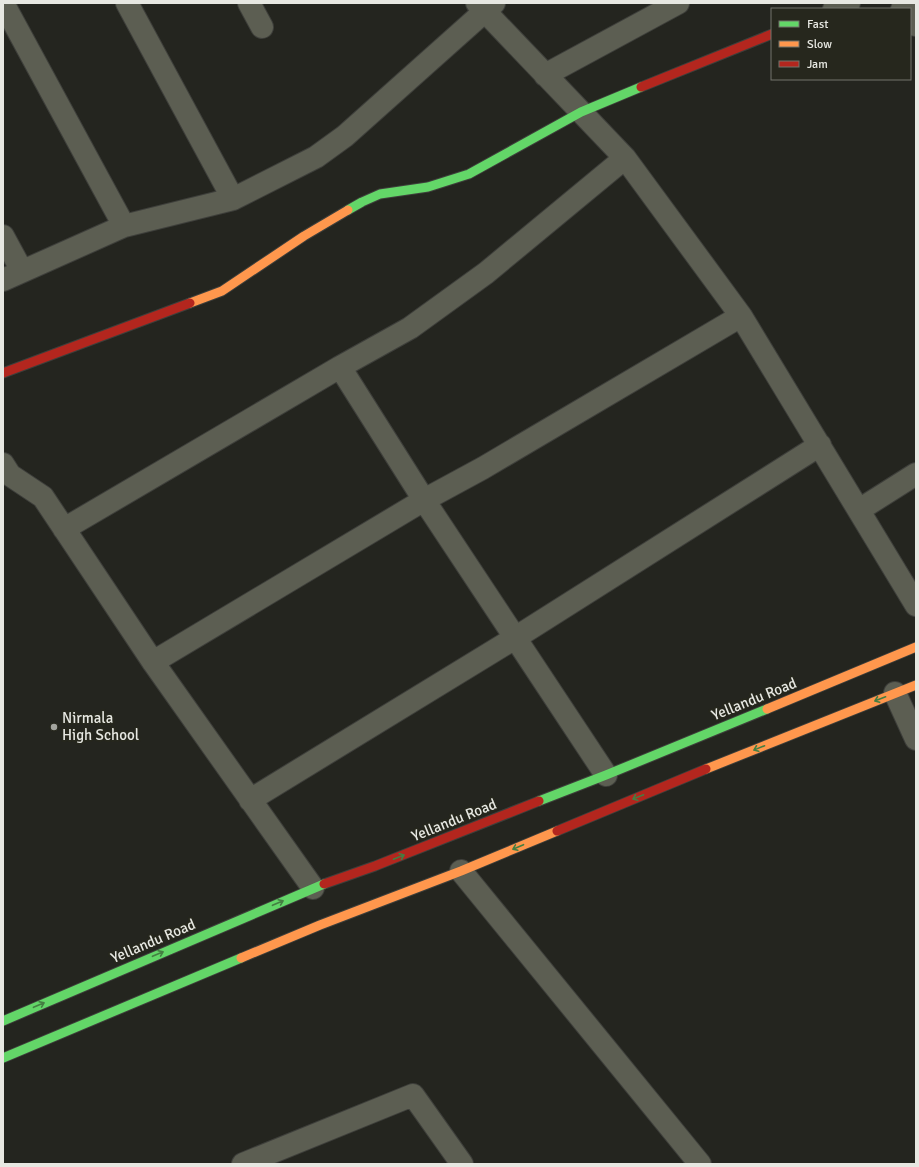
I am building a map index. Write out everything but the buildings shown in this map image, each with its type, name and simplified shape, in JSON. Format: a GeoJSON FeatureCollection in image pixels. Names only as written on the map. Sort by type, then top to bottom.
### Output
{"type":"FeatureCollection","features":[{"type":"Feature","properties":{"kind":"main road"},"geometry":{"type":"LineString","coordinates":[[3,373],[222,291],[304,236],[362,202],[380,194],[428,187],[469,174],[581,112],[771,34]]}},
{"type":"Feature","properties":{"kind":"main road","name":"Yellandu Road"},"geometry":{"type":"LineString","coordinates":[[3,1021],[313,888],[377,869],[916,647]]}},
{"type":"Feature","properties":{"kind":"main road"},"geometry":{"type":"LineString","coordinates":[[3,1058],[320,925],[389,894],[461,871],[629,800],[916,685]]}},
{"type":"Feature","properties":{"kind":"street"},"geometry":{"type":"LineString","coordinates":[[3,3],[124,226]]}},
{"type":"Feature","properties":{"kind":"street"},"geometry":{"type":"LineString","coordinates":[[127,3],[233,199]]}},
{"type":"Feature","properties":{"kind":"street"},"geometry":{"type":"LineString","coordinates":[[249,3],[262,27]]}},
{"type":"Feature","properties":{"kind":"street"},"geometry":{"type":"LineString","coordinates":[[546,75],[678,3]]}},
{"type":"Feature","properties":{"kind":"street"},"geometry":{"type":"LineString","coordinates":[[836,8],[849,3]]}},
{"type":"Feature","properties":{"kind":"street"},"geometry":{"type":"LineString","coordinates":[[3,236],[13,276],[124,226],[233,199],[316,157],[346,136],[485,6],[546,75],[625,158],[741,316],[916,605]]}},
{"type":"Feature","properties":{"kind":"street"},"geometry":{"type":"LineString","coordinates":[[64,528],[340,367],[410,328],[486,273],[625,158]]}},
{"type":"Feature","properties":{"kind":"street"},"geometry":{"type":"LineString","coordinates":[[153,662],[424,500],[483,468],[741,316]]}},
{"type":"Feature","properties":{"kind":"street"},"geometry":{"type":"LineString","coordinates":[[340,367],[424,500],[606,775]]}},
{"type":"Feature","properties":{"kind":"street"},"geometry":{"type":"LineString","coordinates":[[250,800],[515,638],[820,445]]}},
{"type":"Feature","properties":{"kind":"street"},"geometry":{"type":"LineString","coordinates":[[5,472],[43,497],[153,662],[313,888]]}},
{"type":"Feature","properties":{"kind":"street"},"geometry":{"type":"LineString","coordinates":[[859,510],[916,474]]}},
{"type":"Feature","properties":{"kind":"street"},"geometry":{"type":"LineString","coordinates":[[895,693],[916,739]]}},
{"type":"Feature","properties":{"kind":"street"},"geometry":{"type":"LineString","coordinates":[[461,871],[700,1164]]}},
{"type":"Feature","properties":{"kind":"street"},"geometry":{"type":"LineString","coordinates":[[243,1164],[413,1095],[462,1164]]}},
{"type":"Feature","properties":{"kind":"traffic: fast"},"geometry":{"type":"LineString","coordinates":[[348,210],[380,194],[428,187],[469,174],[581,112],[641,87]]}},
{"type":"Feature","properties":{"kind":"traffic: fast"},"geometry":{"type":"LineString","coordinates":[[539,801],[767,709]]}},
{"type":"Feature","properties":{"kind":"traffic: fast"},"geometry":{"type":"LineString","coordinates":[[3,1021],[324,884]]}},
{"type":"Feature","properties":{"kind":"traffic: fast"},"geometry":{"type":"LineString","coordinates":[[3,1058],[241,958]]}},
{"type":"Feature","properties":{"kind":"traffic: slow"},"geometry":{"type":"LineString","coordinates":[[190,303],[222,291],[304,236],[348,210]]}},
{"type":"Feature","properties":{"kind":"traffic: slow"},"geometry":{"type":"LineString","coordinates":[[767,709],[916,647]]}},
{"type":"Feature","properties":{"kind":"traffic: slow"},"geometry":{"type":"LineString","coordinates":[[706,769],[916,685]]}},
{"type":"Feature","properties":{"kind":"traffic: slow"},"geometry":{"type":"LineString","coordinates":[[241,958],[320,925],[461,871],[557,831]]}},
{"type":"Feature","properties":{"kind":"traffic: jam"},"geometry":{"type":"LineString","coordinates":[[641,87],[771,34]]}},
{"type":"Feature","properties":{"kind":"traffic: jam"},"geometry":{"type":"LineString","coordinates":[[3,373],[190,303]]}},
{"type":"Feature","properties":{"kind":"traffic: jam"},"geometry":{"type":"LineString","coordinates":[[557,831],[706,769]]}},
{"type":"Feature","properties":{"kind":"traffic: jam"},"geometry":{"type":"LineString","coordinates":[[324,884],[375,866],[539,801]]}},
{"type":"Feature","properties":{"kind":"place","name":"Nirmala High School"},"geometry":{"type":"Point","coordinates":[54,727]}}]}
